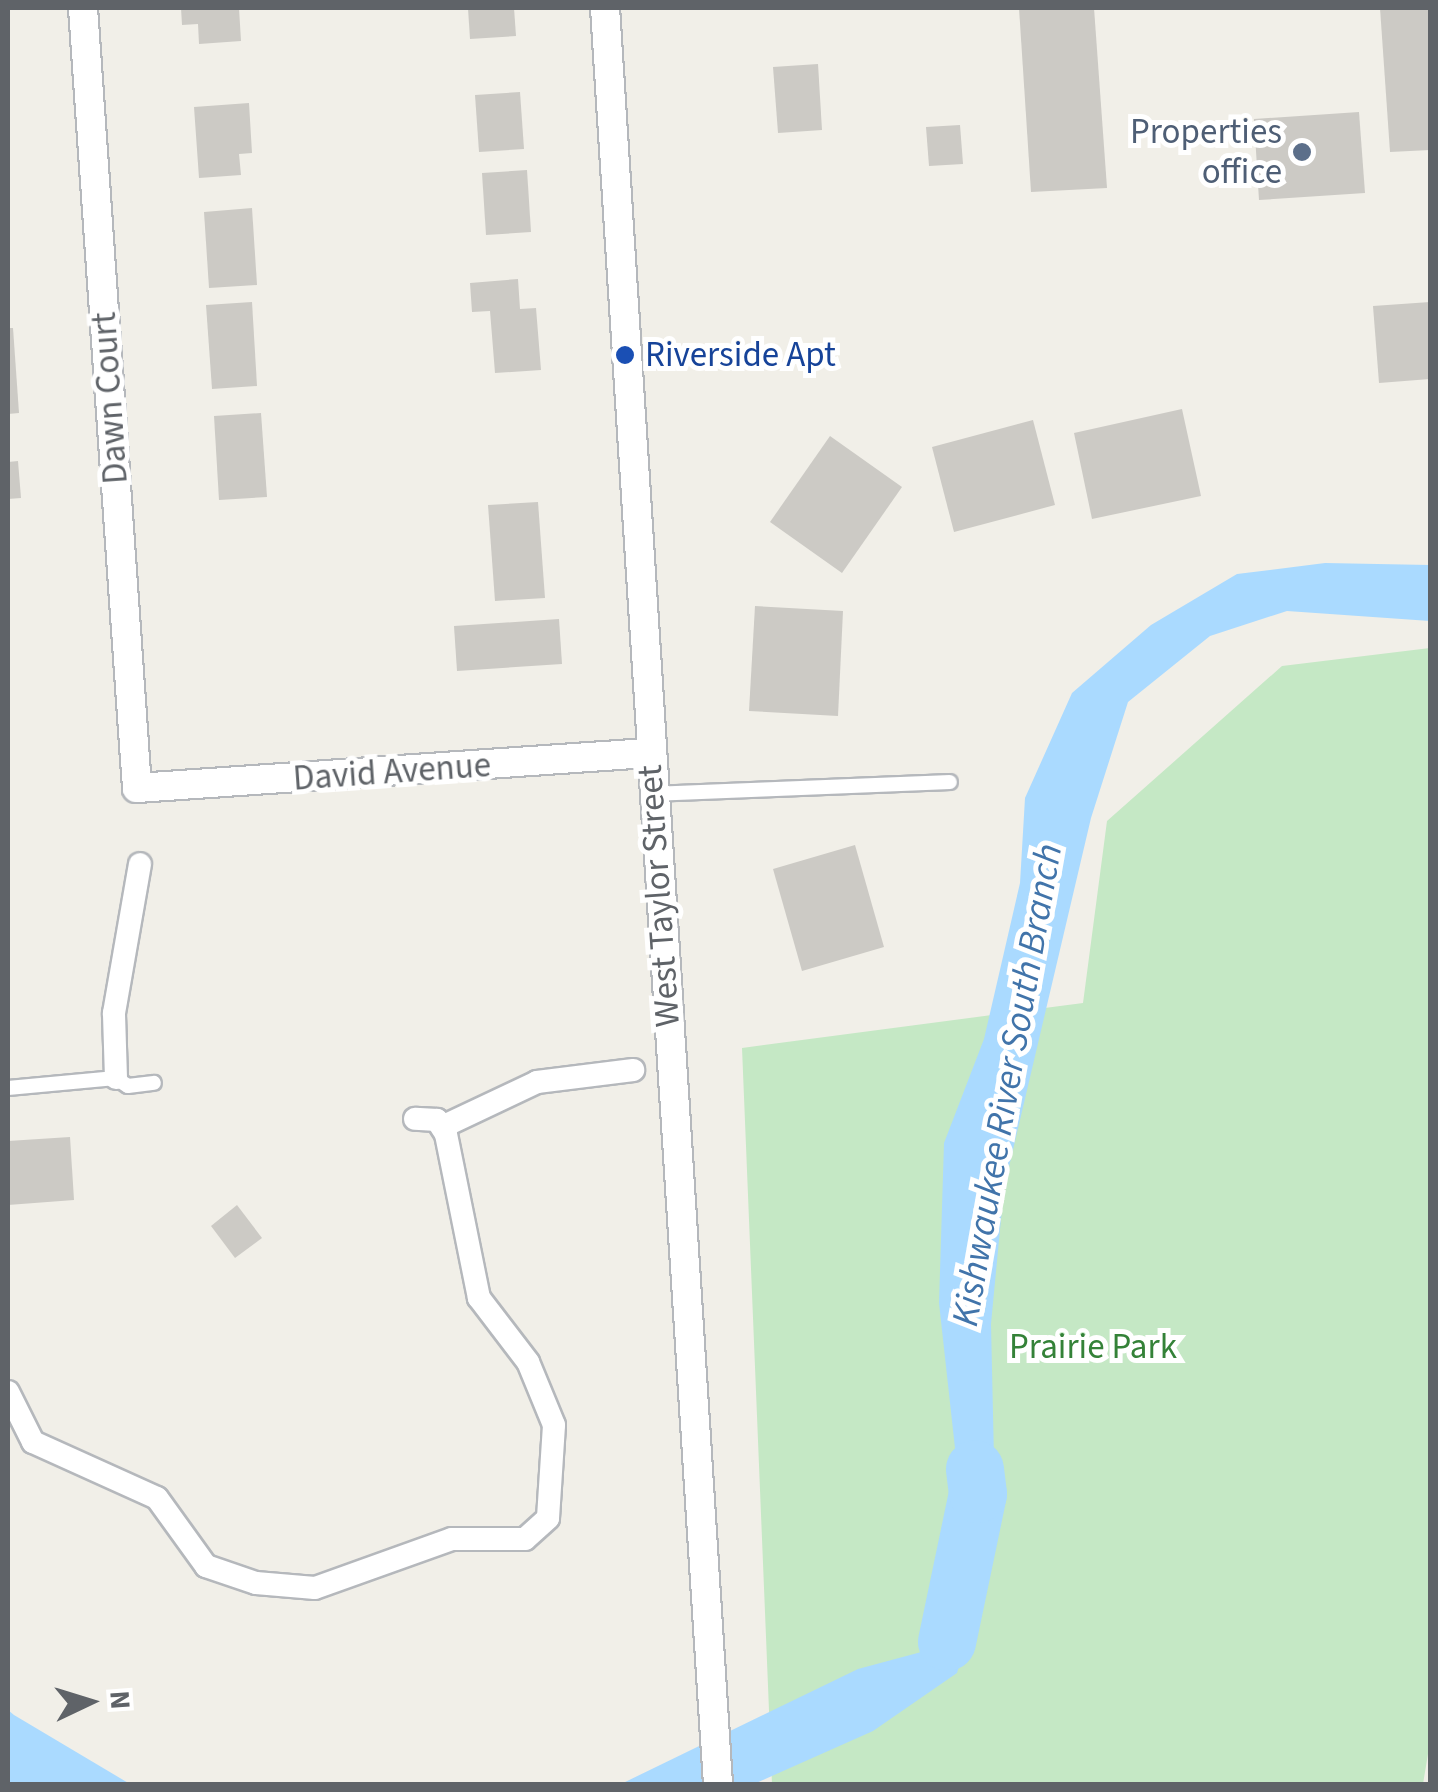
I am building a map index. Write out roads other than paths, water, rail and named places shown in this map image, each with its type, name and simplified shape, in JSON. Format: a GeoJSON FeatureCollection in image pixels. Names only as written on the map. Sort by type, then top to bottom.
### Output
{"type":"FeatureCollection","features":[{"type":"Feature","properties":{"kind":"street","name":"Dawn Court"},"geometry":{"type":"LineString","coordinates":[[83,8],[136,788]]}},
{"type":"Feature","properties":{"kind":"street","name":"West Taylor Street"},"geometry":{"type":"LineString","coordinates":[[605,8],[648,753],[718,1784]]}},
{"type":"Feature","properties":{"kind":"street","name":"David Avenue"},"geometry":{"type":"LineString","coordinates":[[136,788],[648,753]]}},
{"type":"Feature","properties":{"kind":"street"},"geometry":{"type":"LineString","coordinates":[[116,1078],[114,1013],[140,864]]}},
{"type":"Feature","properties":{"kind":"street"},"geometry":{"type":"LineString","coordinates":[[442,1128],[537,1082],[633,1070]]}},
{"type":"Feature","properties":{"kind":"street"},"geometry":{"type":"LineString","coordinates":[[8,1392],[34,1442],[157,1498],[206,1566],[256,1583],[315,1588],[452,1539],[526,1539],[548,1518],[554,1424],[528,1362],[479,1298],[456,1159],[442,1128],[437,1120],[416,1119]]}},
{"type":"Feature","properties":{"kind":"lane"},"geometry":{"type":"LineString","coordinates":[[651,794],[950,782]]}},
{"type":"Feature","properties":{"kind":"lane"},"geometry":{"type":"LineString","coordinates":[[8,1088],[116,1078],[128,1086],[154,1083]]}},
{"type":"Feature","properties":{"kind":"water"},"geometry":{"type":"Polygon","coordinates":[[[1325,563],[1430,565],[1430,621],[1287,611],[1210,636],[1128,702],[1091,818],[1004,1188],[991,1324],[996,1548],[957,1673],[873,1731],[754,1784],[621,1784],[858,1669],[925,1651],[967,1557],[939,1303],[944,1143],[984,1039],[1020,883],[1025,798],[1072,693],[1151,625],[1237,574],[1325,563]]]}},
{"type":"Feature","properties":{"kind":"water"},"geometry":{"type":"Polygon","coordinates":[[[8,1710],[14,1715],[130,1784],[8,1784],[8,1710]]]}},
{"type":"Feature","properties":{"kind":"waterway","name":"Kishwaukee River South Branch"},"geometry":{"type":"LineString","coordinates":[[947,1642],[978,1494],[975,1469]]}},
{"type":"Feature","properties":{"kind":"place","name":"Properties office"},"geometry":{"type":"Point","coordinates":[1302,152]}},
{"type":"Feature","properties":{"kind":"place","name":"Riverside Apt"},"geometry":{"type":"Point","coordinates":[625,355]}},
{"type":"Feature","properties":{"kind":"park label","name":"Prairie Park"},"geometry":{"type":"Point","coordinates":[1093,1347]}}]}
